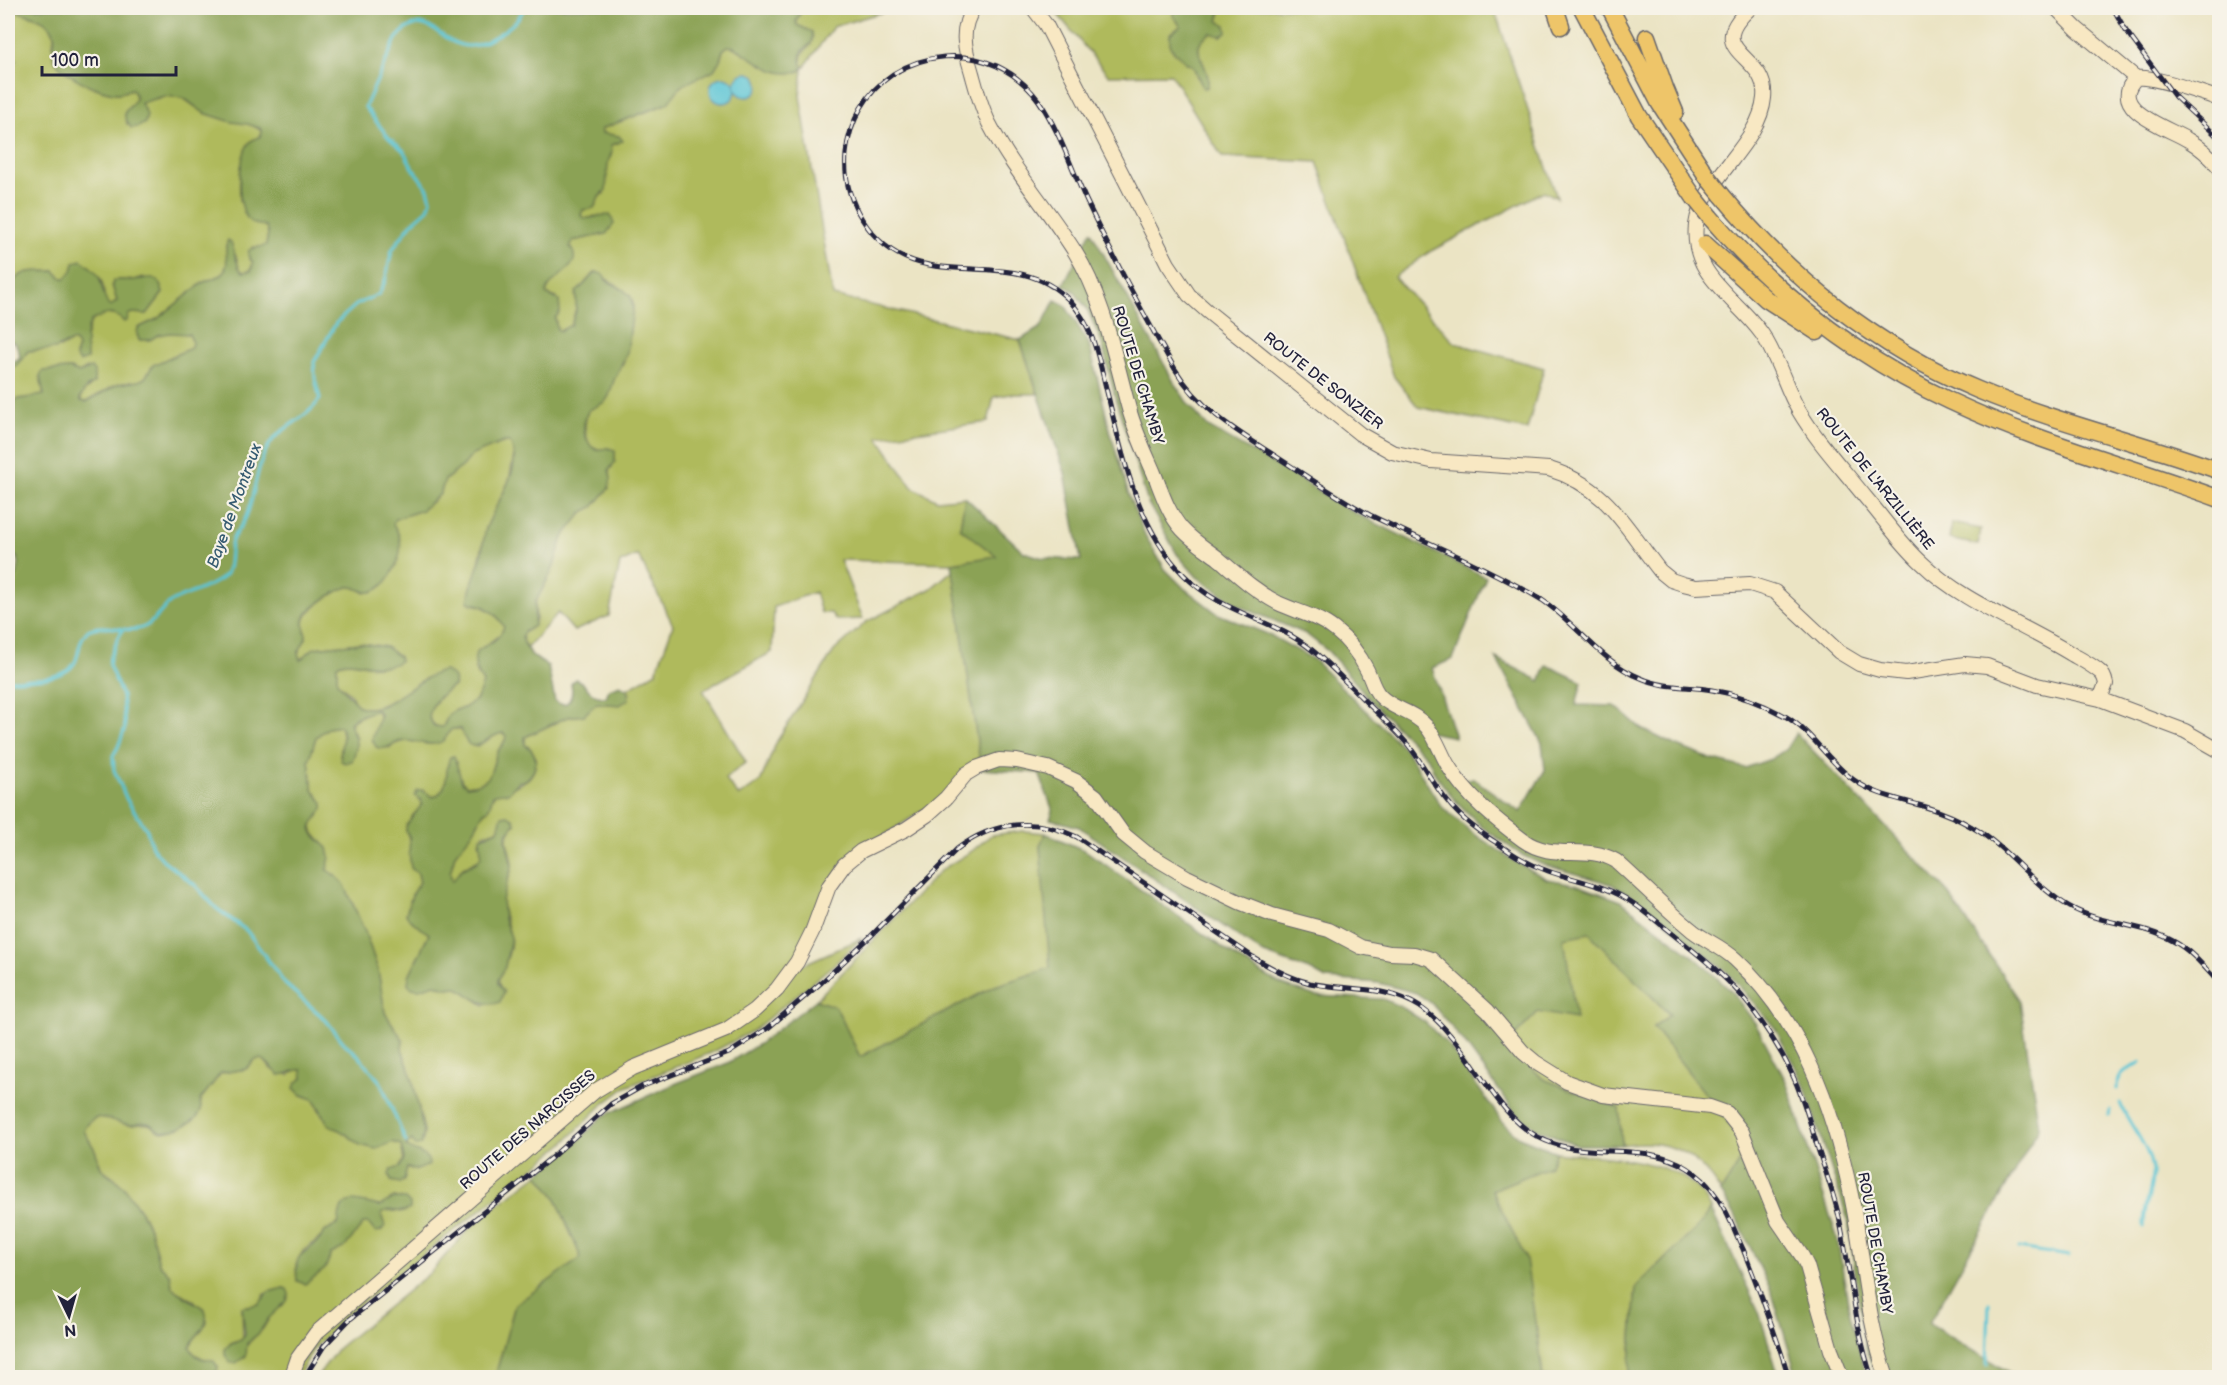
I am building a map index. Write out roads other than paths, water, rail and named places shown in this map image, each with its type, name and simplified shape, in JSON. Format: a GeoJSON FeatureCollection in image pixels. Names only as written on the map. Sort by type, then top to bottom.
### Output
{"type":"FeatureCollection","features":[{"type":"Feature","properties":{"kind":"highway"},"geometry":{"type":"LineString","coordinates":[[1555,8],[1561,26]]}},
{"type":"Feature","properties":{"kind":"highway"},"geometry":{"type":"LineString","coordinates":[[1582,8],[1639,116],[1710,217],[1746,258],[1780,290],[1823,325],[1878,363]]}},
{"type":"Feature","properties":{"kind":"highway"},"geometry":{"type":"LineString","coordinates":[[1610,8],[1660,104],[1712,180],[1766,245],[1836,307],[1916,360],[1948,376],[2044,415],[2214,469]]}},
{"type":"Feature","properties":{"kind":"highway"},"geometry":{"type":"LineString","coordinates":[[1647,37],[1665,88],[1712,180]]}},
{"type":"Feature","properties":{"kind":"highway"},"geometry":{"type":"LineString","coordinates":[[1705,244],[1748,284],[1781,310],[1822,335],[1949,401],[2051,441],[2220,499]]}},
{"type":"Feature","properties":{"kind":"street","name":"ROUTE DE CHAMBY"},"geometry":{"type":"LineString","coordinates":[[974,8],[966,20],[964,38],[970,67],[987,118],[1001,145],[1073,249],[1096,294],[1112,341],[1137,433],[1170,512],[1182,529],[1259,592],[1282,605],[1315,617],[1333,628],[1358,653],[1379,695],[1423,722],[1461,784],[1523,840],[1543,851],[1552,853],[1590,852],[1606,855],[1616,861],[1692,930],[1734,958],[1752,977],[1785,1019],[1801,1044],[1817,1078],[1845,1167],[1875,1339],[1887,1377]]}},
{"type":"Feature","properties":{"kind":"street","name":"ROUTE DE SONZIER"},"geometry":{"type":"LineString","coordinates":[[1033,8],[1046,25],[1168,264],[1189,294],[1360,434],[1392,452],[1411,458],[1549,469],[1565,474],[1593,489],[1660,571],[1671,580],[1696,587],[1750,584],[1775,592],[1839,652],[1859,664],[1880,670],[1906,673],[1952,666],[1987,666],[2037,685],[2100,699],[2185,731],[2220,751]]}},
{"type":"Feature","properties":{"kind":"street","name":"ROUTE DE L'ARZILLIÈRE"},"geometry":{"type":"LineString","coordinates":[[1750,8],[1738,18],[1734,26],[1733,42],[1737,52],[1757,71],[1762,80],[1764,96],[1757,120],[1747,137],[1712,180],[1696,222],[1697,247],[1704,269],[1713,282],[1762,334],[1790,394],[1816,437],[1923,565],[1962,593],[2061,647],[2100,672],[2106,684],[2100,699]]}},
{"type":"Feature","properties":{"kind":"street"},"geometry":{"type":"LineString","coordinates":[[2056,8],[2077,29],[2136,78],[2147,78],[2220,99]]}},
{"type":"Feature","properties":{"kind":"street"},"geometry":{"type":"LineString","coordinates":[[2136,78],[2128,89],[2133,109],[2189,140],[2220,168]]}},
{"type":"Feature","properties":{"kind":"street","name":"ROUTE DES NARCISSES"},"geometry":{"type":"LineString","coordinates":[[291,1377],[298,1358],[316,1333],[595,1091],[633,1068],[726,1029],[762,1004],[797,962],[808,942],[829,886],[854,856],[917,823],[937,807],[966,774],[991,762],[1009,760],[1048,768],[1076,781],[1096,796],[1123,834],[1145,852],[1187,877],[1239,902],[1272,915],[1329,930],[1361,947],[1390,953],[1414,954],[1431,959],[1488,1011],[1529,1057],[1573,1085],[1603,1095],[1710,1107],[1727,1113],[1742,1132],[1778,1221],[1807,1266],[1831,1350],[1842,1377]]}},
{"type":"Feature","properties":{"kind":"water"},"geometry":{"type":"Polygon","coordinates":[[[747,73],[756,76],[759,85],[756,94],[747,97],[738,94],[735,85],[738,76],[747,73]]]}},
{"type":"Feature","properties":{"kind":"water"},"geometry":{"type":"Polygon","coordinates":[[[723,77],[732,81],[736,90],[732,99],[723,103],[714,99],[710,90],[714,81],[723,77]]]}},
{"type":"Feature","properties":{"kind":"waterway","name":"Baye de Montreux"},"geometry":{"type":"LineString","coordinates":[[8,680],[46,678],[65,672],[76,660],[81,641],[88,630],[102,627],[139,629],[146,626],[173,601],[213,584],[223,577],[228,569],[234,535],[244,522],[249,510],[264,454],[279,433],[308,412],[320,399],[314,362],[336,323],[356,305],[379,294],[385,281],[392,250],[411,224],[428,209],[431,200],[428,189],[403,150],[389,138],[365,107],[396,39],[416,24],[424,25],[458,44],[477,45],[507,29],[517,20],[524,8]]}},
{"type":"Feature","properties":{"kind":"waterway"},"geometry":{"type":"LineString","coordinates":[[122,630],[110,657],[109,665],[122,696],[125,728],[113,756],[114,770],[127,800],[147,830],[152,847],[163,860],[195,885],[216,908],[247,931],[285,984],[325,1019],[344,1043],[358,1055],[381,1083],[406,1142]]}},
{"type":"Feature","properties":{"kind":"waterway"},"geometry":{"type":"LineString","coordinates":[[2117,1089],[2121,1076],[2141,1062]]}},
{"type":"Feature","properties":{"kind":"waterway"},"geometry":{"type":"LineString","coordinates":[[2120,1103],[2147,1153],[2152,1171],[2144,1227]]}},
{"type":"Feature","properties":{"kind":"waterway"},"geometry":{"type":"LineString","coordinates":[[2109,1115],[2110,1110]]}},
{"type":"Feature","properties":{"kind":"waterway"},"geometry":{"type":"LineString","coordinates":[[2019,1248],[2069,1256]]}},
{"type":"Feature","properties":{"kind":"waterway"},"geometry":{"type":"LineString","coordinates":[[1987,1365],[1989,1303]]}},
{"type":"Feature","properties":{"kind":"railway"},"geometry":{"type":"LineString","coordinates":[[2113,8],[2126,31],[2175,97],[2220,139]]}},
{"type":"Feature","properties":{"kind":"railway"},"geometry":{"type":"LineString","coordinates":[[1872,1378],[1861,1338],[1837,1209],[1807,1113],[1783,1056],[1749,1005],[1711,966],[1628,900],[1589,883],[1556,874],[1529,863],[1472,826],[1448,802],[1403,739],[1318,655],[1280,630],[1214,599],[1183,574],[1168,556],[1144,515],[1127,470],[1091,335],[1085,322],[1069,300],[1045,282],[1019,273],[935,266],[909,259],[884,245],[862,219],[849,188],[846,154],[855,119],[867,99],[883,81],[893,74],[905,67],[931,59],[971,58],[997,66],[1009,73],[1030,90],[1046,112],[1107,242],[1175,369],[1196,397],[1221,419],[1323,487],[1370,515],[1478,566],[1542,600],[1602,653],[1627,671],[1658,684],[1731,694],[1785,716],[1804,730],[1836,765],[1862,785],[1938,811],[1966,824],[1998,845],[2044,889],[2070,907],[2082,913],[2148,931],[2173,941],[2192,955],[2220,984]]}},
{"type":"Feature","properties":{"kind":"railway"},"geometry":{"type":"LineString","coordinates":[[304,1378],[324,1346],[349,1320],[551,1158],[611,1104],[643,1086],[729,1053],[768,1028],[871,936],[957,849],[985,832],[1015,825],[1046,826],[1077,837],[1253,957],[1280,972],[1310,983],[1394,995],[1420,1007],[1452,1038],[1507,1111],[1521,1126],[1538,1137],[1566,1147],[1663,1157],[1695,1173],[1714,1193],[1730,1220],[1762,1297],[1789,1378]]}}]}
